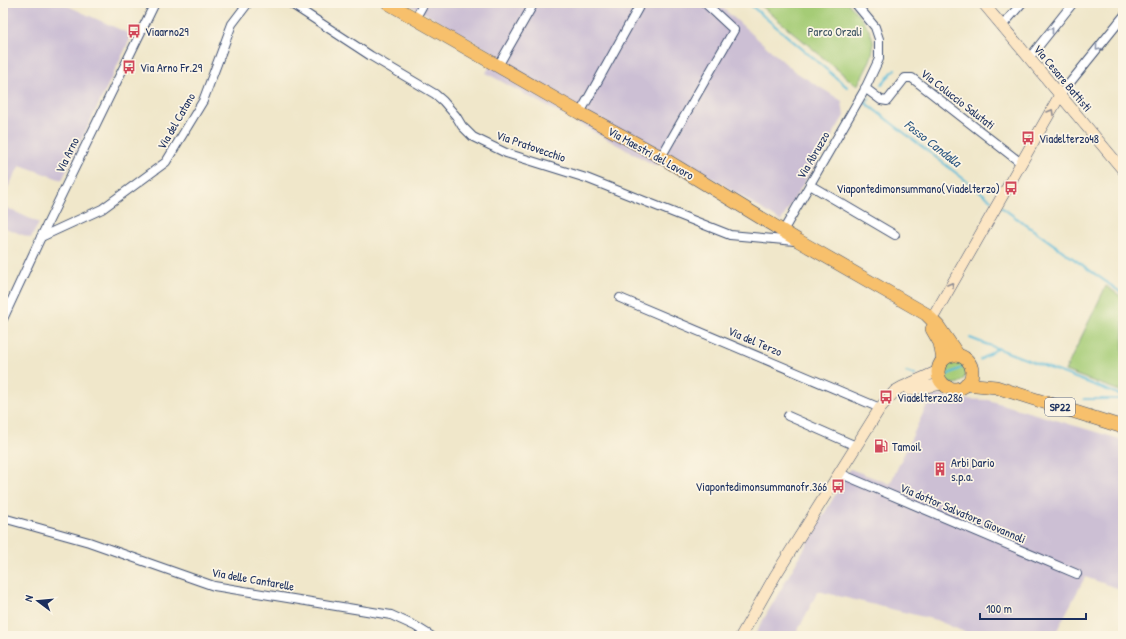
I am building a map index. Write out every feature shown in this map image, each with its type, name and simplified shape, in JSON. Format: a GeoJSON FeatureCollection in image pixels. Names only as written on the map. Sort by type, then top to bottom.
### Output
{"type":"FeatureCollection","features":[{"type":"Feature","properties":{"kind":"main road","name":"Via Maestri del Lavoro"},"geometry":{"type":"LineString","coordinates":[[388,3],[580,114],[661,156],[783,231],[932,319]]}},
{"type":"Feature","properties":{"kind":"main road"},"geometry":{"type":"LineString","coordinates":[[912,306],[932,329],[940,344],[942,384]]}},
{"type":"Feature","properties":{"kind":"main road"},"geometry":{"type":"LineString","coordinates":[[932,319],[958,355],[968,362],[969,378]]}},
{"type":"Feature","properties":{"kind":"main road"},"geometry":{"type":"LineString","coordinates":[[940,365],[950,355],[958,355]]}},
{"type":"Feature","properties":{"kind":"main road","name":"SP22"},"geometry":{"type":"LineString","coordinates":[[942,384],[951,389],[962,387],[969,378],[1123,427]]}},
{"type":"Feature","properties":{"kind":"street","name":"Via Arno"},"geometry":{"type":"LineString","coordinates":[[3,319],[41,237],[155,3]]}},
{"type":"Feature","properties":{"kind":"street","name":"Via del Catano"},"geometry":{"type":"LineString","coordinates":[[41,237],[102,209],[166,162],[203,101],[232,24],[248,3]]}},
{"type":"Feature","properties":{"kind":"street","name":"Via Pratovecchio"},"geometry":{"type":"LineString","coordinates":[[290,3],[371,56],[435,94],[443,101],[456,116],[462,126],[473,137],[506,153],[586,178],[730,235],[800,241]]}},
{"type":"Feature","properties":{"kind":"street"},"geometry":{"type":"LineString","coordinates":[[415,19],[424,3]]}},
{"type":"Feature","properties":{"kind":"street"},"geometry":{"type":"LineString","coordinates":[[498,66],[534,3]]}},
{"type":"Feature","properties":{"kind":"street"},"geometry":{"type":"LineString","coordinates":[[580,114],[641,3]]}},
{"type":"Feature","properties":{"kind":"street"},"geometry":{"type":"LineString","coordinates":[[661,156],[734,30],[705,3]]}},
{"type":"Feature","properties":{"kind":"street","name":"Via Abruzzo"},"geometry":{"type":"LineString","coordinates":[[783,231],[848,119],[879,58],[879,39],[871,21],[855,3]]}},
{"type":"Feature","properties":{"kind":"street","name":"Via Cesare Battisti"},"geometry":{"type":"LineString","coordinates":[[983,3],[1030,57],[1123,170]]}},
{"type":"Feature","properties":{"kind":"street"},"geometry":{"type":"LineString","coordinates":[[1002,26],[1022,3]]}},
{"type":"Feature","properties":{"kind":"street"},"geometry":{"type":"LineString","coordinates":[[1030,57],[1073,3]]}},
{"type":"Feature","properties":{"kind":"street"},"geometry":{"type":"LineString","coordinates":[[932,319],[1060,95],[1123,17]]}},
{"type":"Feature","properties":{"kind":"street","name":"Via Coluccio Salutati"},"geometry":{"type":"LineString","coordinates":[[864,89],[881,100],[887,101],[905,78],[912,78],[1021,163]]}},
{"type":"Feature","properties":{"kind":"street"},"geometry":{"type":"LineString","coordinates":[[810,185],[895,234]]}},
{"type":"Feature","properties":{"kind":"street","name":"Via del Terzo"},"geometry":{"type":"LineString","coordinates":[[620,298],[880,408]]}},
{"type":"Feature","properties":{"kind":"street"},"geometry":{"type":"LineString","coordinates":[[741,636],[775,576],[880,408],[902,387],[940,365]]}},
{"type":"Feature","properties":{"kind":"street"},"geometry":{"type":"LineString","coordinates":[[888,399],[905,391],[942,384]]}},
{"type":"Feature","properties":{"kind":"street"},"geometry":{"type":"LineString","coordinates":[[788,416],[856,446]]}},
{"type":"Feature","properties":{"kind":"street","name":"Via dottor Salvatore Giovannoli"},"geometry":{"type":"LineString","coordinates":[[839,473],[1077,574]]}},
{"type":"Feature","properties":{"kind":"street","name":"Via delle Cantarelle"},"geometry":{"type":"LineString","coordinates":[[3,518],[96,544],[214,586],[391,614],[431,636]]}},
{"type":"Feature","properties":{"kind":"shaded area"},"geometry":{"type":"Polygon","coordinates":[[[3,3],[61,3],[132,35],[62,180],[20,165],[3,197],[3,3]]]}},
{"type":"Feature","properties":{"kind":"shaded area"},"geometry":{"type":"Polygon","coordinates":[[[407,3],[717,3],[794,71],[842,101],[844,116],[781,221],[674,154],[656,166],[486,73],[496,54],[407,3]]]}},
{"type":"Feature","properties":{"kind":"shaded area"},"geometry":{"type":"Polygon","coordinates":[[[3,206],[39,223],[31,238],[3,227],[3,206]]]}},
{"type":"Feature","properties":{"kind":"shaded area"},"geometry":{"type":"Polygon","coordinates":[[[932,394],[956,399],[988,400],[1123,440],[1123,590],[1085,577],[1054,636],[974,636],[936,620],[818,591],[795,636],[754,636],[850,469],[890,484],[932,394]]]}},
{"type":"Feature","properties":{"kind":"green space","name":"Parco Orzali"},"geometry":{"type":"Polygon","coordinates":[[[758,3],[848,3],[866,25],[873,42],[873,50],[870,60],[857,86],[758,3]]]}},
{"type":"Feature","properties":{"kind":"green space"},"geometry":{"type":"Polygon","coordinates":[[[1106,286],[1123,298],[1123,392],[1065,371],[1106,286]]]}},
{"type":"Feature","properties":{"kind":"green space"},"geometry":{"type":"Polygon","coordinates":[[[954,360],[962,364],[966,372],[962,380],[954,384],[946,380],[942,372],[946,364],[954,360]]]}},
{"type":"Feature","properties":{"kind":"waterway","name":"Fosso Candalla"},"geometry":{"type":"LineString","coordinates":[[748,3],[847,87]]}},
{"type":"Feature","properties":{"kind":"waterway"},"geometry":{"type":"LineString","coordinates":[[881,85],[895,69]]}},
{"type":"Feature","properties":{"kind":"waterway","name":"Fosso Candalla"},"geometry":{"type":"LineString","coordinates":[[866,103],[870,98]]}},
{"type":"Feature","properties":{"kind":"waterway","name":"Fosso Candalla"},"geometry":{"type":"LineString","coordinates":[[863,101],[991,200]]}},
{"type":"Feature","properties":{"kind":"waterway","name":"Fosso Candalla"},"geometry":{"type":"LineString","coordinates":[[1001,207],[1123,294]]}},
{"type":"Feature","properties":{"kind":"waterway"},"geometry":{"type":"LineString","coordinates":[[970,338],[1123,396]]}},
{"type":"Feature","properties":{"kind":"waterway"},"geometry":{"type":"LineString","coordinates":[[980,360],[998,348]]}},
{"type":"Feature","properties":{"kind":"waterway"},"geometry":{"type":"LineString","coordinates":[[945,376],[963,367]]}},
{"type":"Feature","properties":{"kind":"waterway"},"geometry":{"type":"LineString","coordinates":[[906,372],[915,375]]}},
{"type":"Feature","properties":{"kind":"waterway"},"geometry":{"type":"LineString","coordinates":[[1084,399],[1123,399]]}},
{"type":"Feature","properties":{"kind":"place","name":"Viaarno29"},"geometry":{"type":"Point","coordinates":[134,31]}},
{"type":"Feature","properties":{"kind":"place","name":"Via Arno Fr.29"},"geometry":{"type":"Point","coordinates":[129,67]}},
{"type":"Feature","properties":{"kind":"place","name":"Viadelterzo48"},"geometry":{"type":"Point","coordinates":[1028,138]}},
{"type":"Feature","properties":{"kind":"place","name":"Viapontedimonsummano(Viadelterzo)"},"geometry":{"type":"Point","coordinates":[1011,188]}},
{"type":"Feature","properties":{"kind":"place","name":"Viadelterzo286"},"geometry":{"type":"Point","coordinates":[886,397]}},
{"type":"Feature","properties":{"kind":"place","name":"Tamoil"},"geometry":{"type":"Point","coordinates":[881,446]}},
{"type":"Feature","properties":{"kind":"place","name":"Arbi Dario s.p.a."},"geometry":{"type":"Point","coordinates":[940,469]}},
{"type":"Feature","properties":{"kind":"place","name":"Viapontedimonsummanofr.366"},"geometry":{"type":"Point","coordinates":[838,486]}}]}
